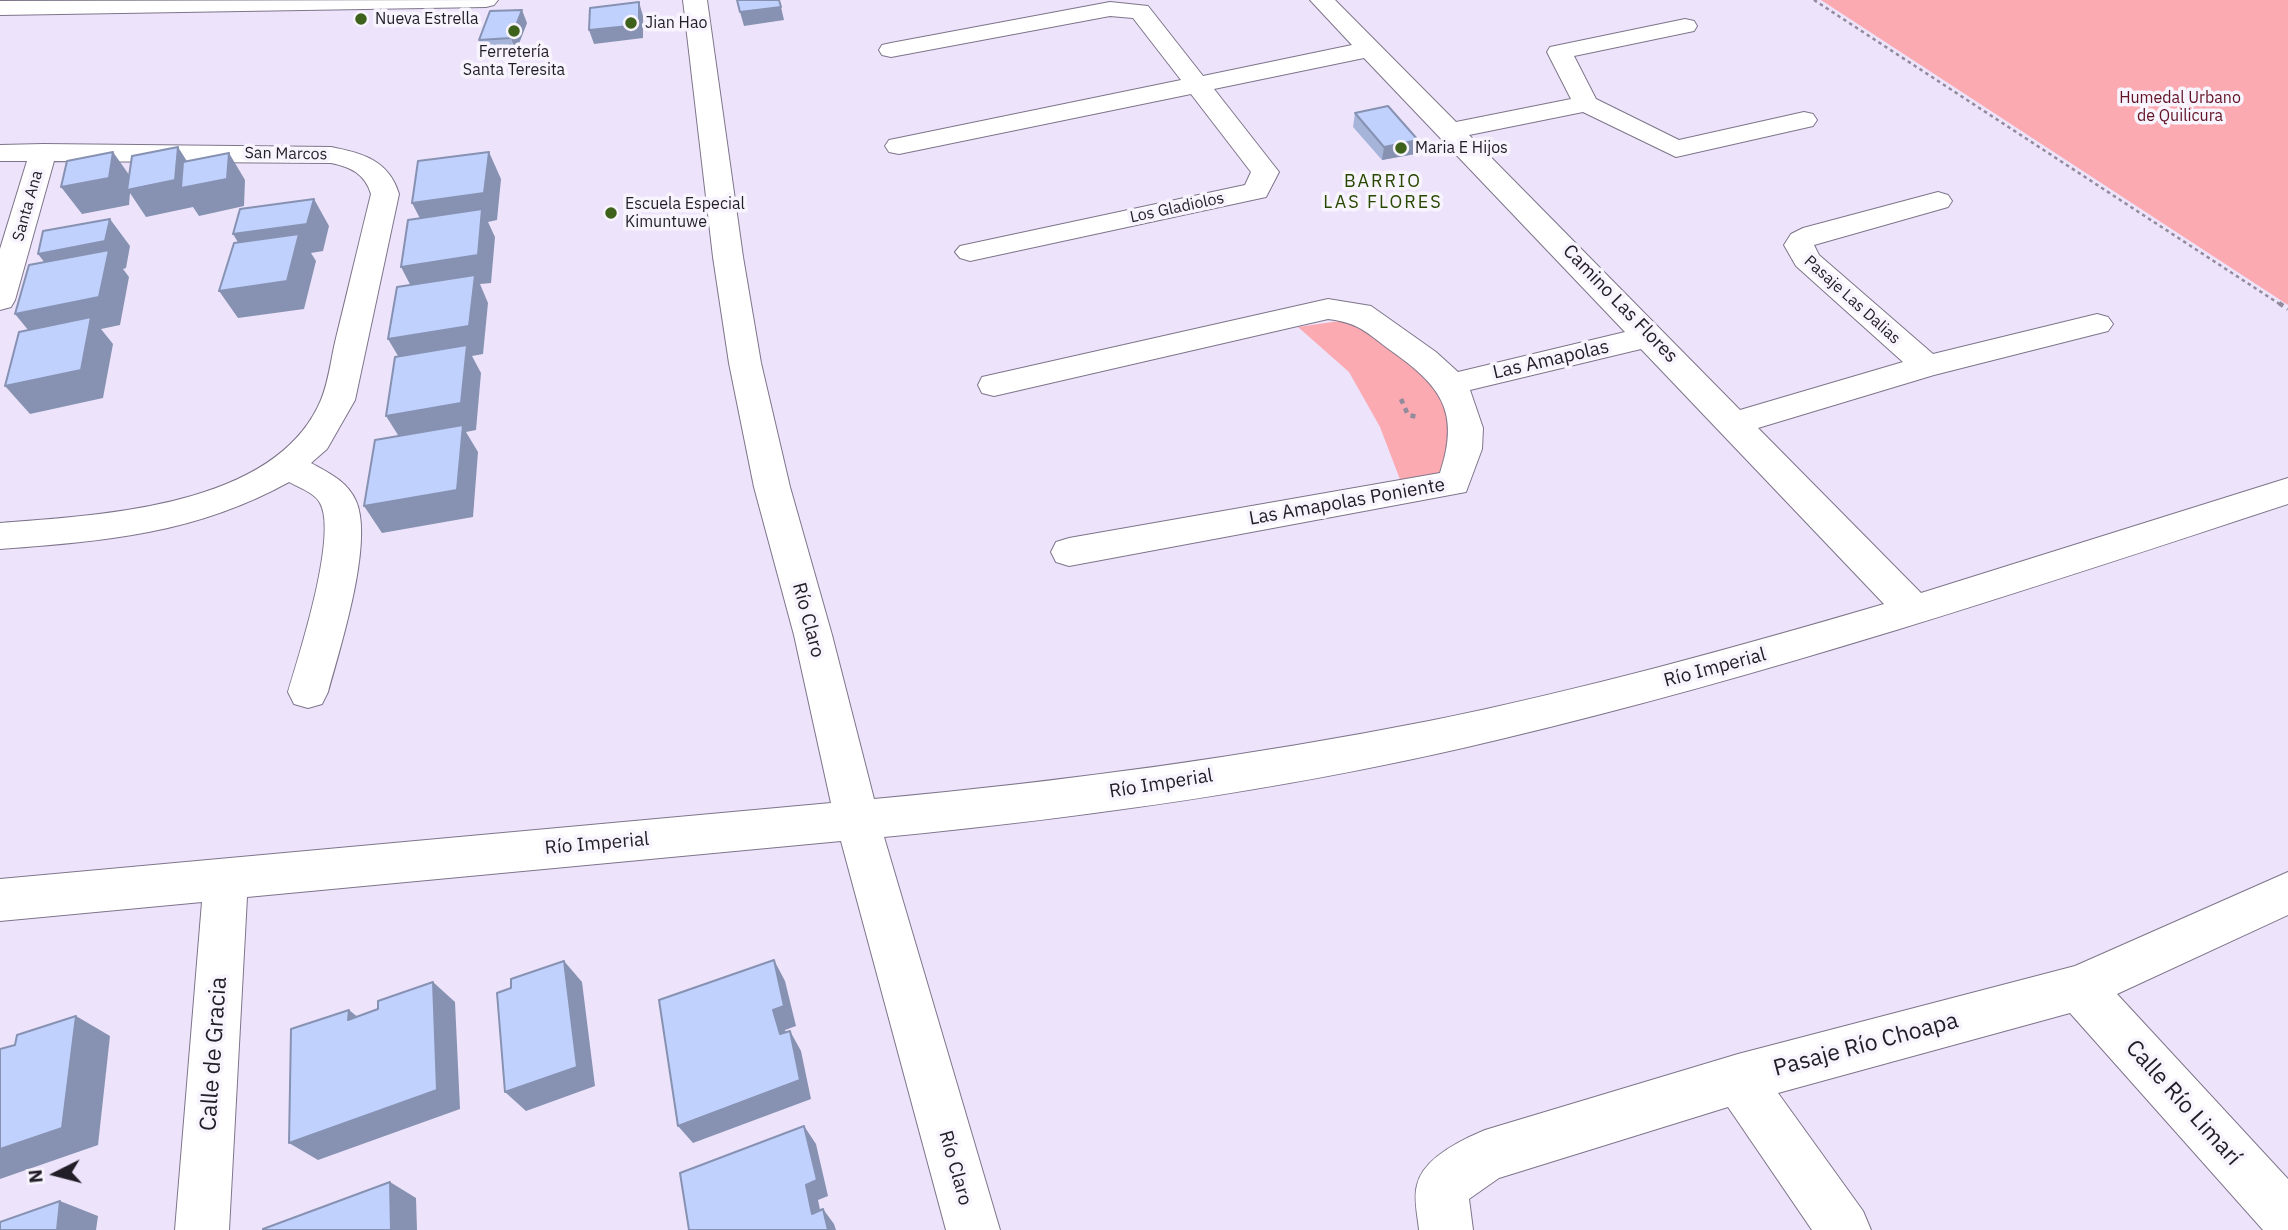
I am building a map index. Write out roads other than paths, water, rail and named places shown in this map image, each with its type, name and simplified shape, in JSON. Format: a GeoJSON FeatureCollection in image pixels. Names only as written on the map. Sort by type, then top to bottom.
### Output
{"type":"FeatureCollection","features":[{"type":"Feature","properties":{"kind":"street"},"geometry":{"type":"LineString","coordinates":[[0,8],[486,0]]}},
{"type":"Feature","properties":{"kind":"street","name":"Río Claro"},"geometry":{"type":"LineString","coordinates":[[695,0],[745,363],[772,487],[813,635],[857,820],[972,1230]]}},
{"type":"Feature","properties":{"kind":"street","name":"Camino Las Flores"},"geometry":{"type":"LineString","coordinates":[[1322,0],[1915,611]]}},
{"type":"Feature","properties":{"kind":"street","name":"Los Gladiolos"},"geometry":{"type":"LineString","coordinates":[[891,50],[1110,9],[1140,11],[1265,172],[1256,191],[970,252]]}},
{"type":"Feature","properties":{"kind":"street"},"geometry":{"type":"LineString","coordinates":[[1685,26],[1559,52],[1586,104],[1676,149],[1804,120]]}},
{"type":"Feature","properties":{"kind":"street"},"geometry":{"type":"LineString","coordinates":[[899,146],[1370,49]]}},
{"type":"Feature","properties":{"kind":"street"},"geometry":{"type":"LineString","coordinates":[[1451,131],[1586,104]]}},
{"type":"Feature","properties":{"kind":"street","name":"Santa Ana"},"geometry":{"type":"LineString","coordinates":[[0,300],[44,152]]}},
{"type":"Feature","properties":{"kind":"street","name":"San Marcos"},"geometry":{"type":"LineString","coordinates":[[0,153],[320,154],[351,159],[377,173],[385,194],[338,400],[332,416],[321,432],[288,465],[260,483],[227,498],[154,520],[0,536]]}},
{"type":"Feature","properties":{"kind":"street","name":"Pasaje Las Dalias"},"geometry":{"type":"LineString","coordinates":[[1927,366],[1807,260],[1799,246],[1801,240],[1813,234],[1938,201]]}},
{"type":"Feature","properties":{"kind":"street","name":"Las Amapolas Poniente"},"geometry":{"type":"LineString","coordinates":[[994,385],[1328,309],[1360,313],[1425,359],[1451,384],[1466,428],[1465,449],[1454,483],[1069,552]]}},
{"type":"Feature","properties":{"kind":"street","name":"Pasaje Las Dalias"},"geometry":{"type":"LineString","coordinates":[[1735,423],[1927,366],[2097,324]]}},
{"type":"Feature","properties":{"kind":"street","name":"Las Amapolas"},"geometry":{"type":"LineString","coordinates":[[1451,384],[1651,336]]}},
{"type":"Feature","properties":{"kind":"street"},"geometry":{"type":"LineString","coordinates":[[288,465],[330,489],[338,501],[342,516],[337,587],[308,692]]}},
{"type":"Feature","properties":{"kind":"street","name":"Río Imperial"},"geometry":{"type":"LineString","coordinates":[[0,901],[226,877],[857,820],[1157,785],[1496,723],[1661,682],[1915,611],[2288,491]]}},
{"type":"Feature","properties":{"kind":"street","name":"Calle de Gracia"},"geometry":{"type":"LineString","coordinates":[[202,1230],[226,877]]}},
{"type":"Feature","properties":{"kind":"street","name":"Pasaje Río Choapa"},"geometry":{"type":"LineString","coordinates":[[1444,1208],[1485,1156],[1738,1079],[2079,988],[2288,893]]}},
{"type":"Feature","properties":{"kind":"street","name":"Calle Río Limarí"},"geometry":{"type":"LineString","coordinates":[[2079,988],[2288,1218]]}},
{"type":"Feature","properties":{"kind":"street"},"geometry":{"type":"LineString","coordinates":[[1738,1079],[1844,1230]]}},
{"type":"Feature","properties":{"kind":"place","name":"Nueva Estrella"},"geometry":{"type":"Point","coordinates":[361,19]}},
{"type":"Feature","properties":{"kind":"place","name":"Jian Hao"},"geometry":{"type":"Point","coordinates":[631,23]}},
{"type":"Feature","properties":{"kind":"place","name":"Ferretería Santa Teresita"},"geometry":{"type":"Point","coordinates":[514,31]}},
{"type":"Feature","properties":{"kind":"place","name":"Maria E Hijos"},"geometry":{"type":"Point","coordinates":[1401,148]}},
{"type":"Feature","properties":{"kind":"place","name":"Escuela Especial Kimuntuwe"},"geometry":{"type":"Point","coordinates":[611,213]}},
{"type":"Feature","properties":{"kind":"district","name":"BARRIO LAS FLORES"},"geometry":{"type":"Point","coordinates":[1383,192]}},
{"type":"Feature","properties":{"kind":"park label","name":"Humedal Urbano de Quilicura"},"geometry":{"type":"Point","coordinates":[2180,107]}}]}
